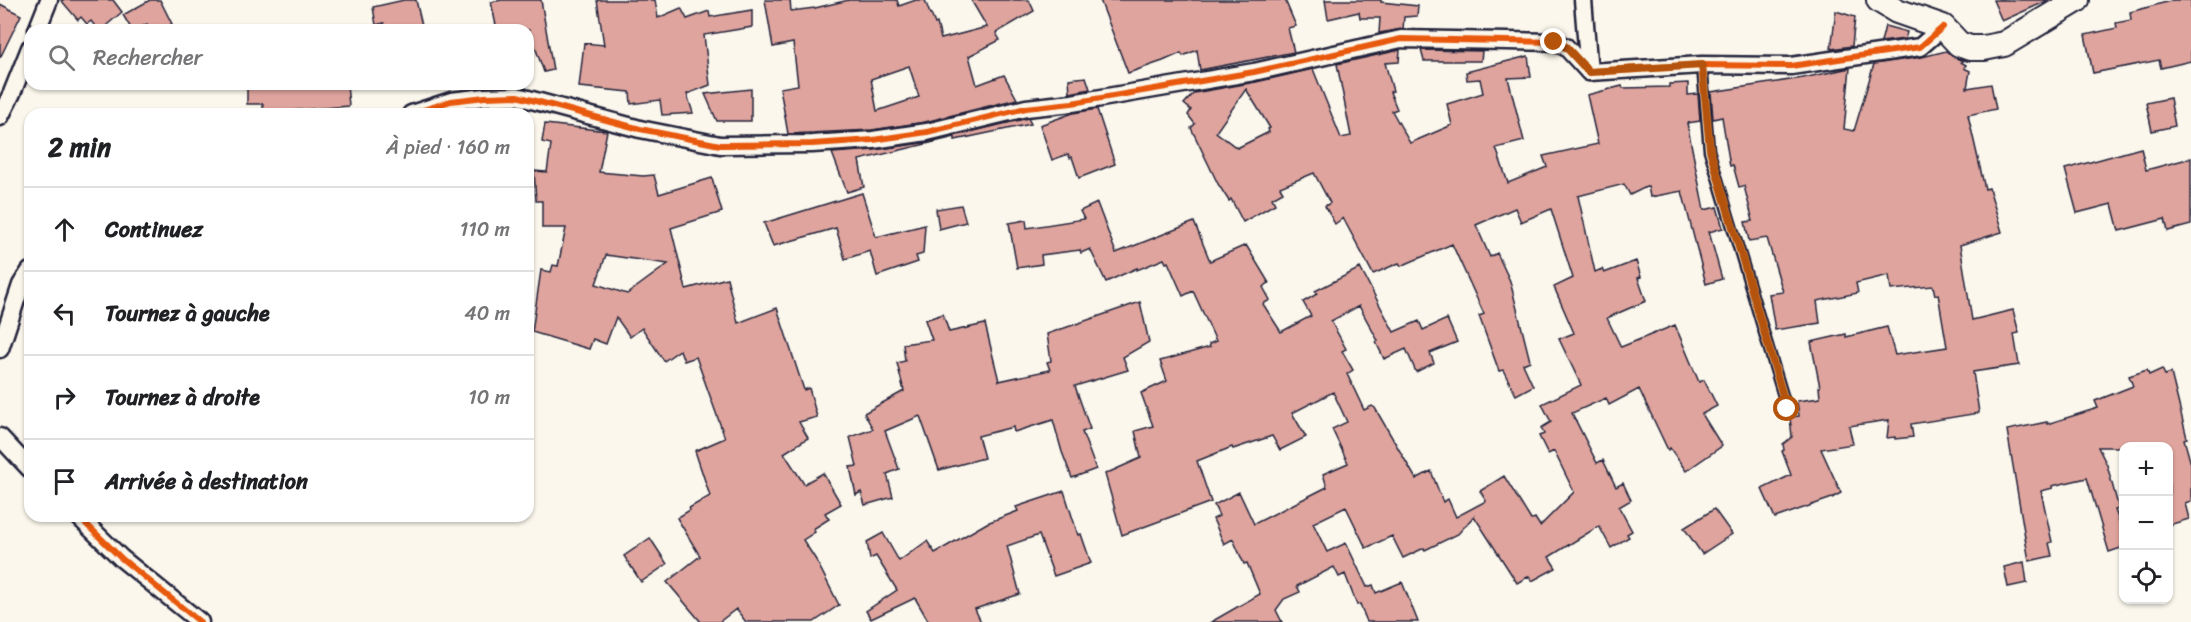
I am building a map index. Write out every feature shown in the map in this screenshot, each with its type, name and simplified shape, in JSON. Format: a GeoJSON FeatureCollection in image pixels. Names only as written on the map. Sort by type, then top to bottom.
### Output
{"type":"FeatureCollection","features":[{"type":"Feature","properties":{"kind":"street"},"geometry":{"type":"LineString","coordinates":[[39,24],[49,0]]}},
{"type":"Feature","properties":{"kind":"street"},"geometry":{"type":"LineString","coordinates":[[1583,0],[1589,72]]}},
{"type":"Feature","properties":{"kind":"street"},"geometry":{"type":"LineString","coordinates":[[1878,0],[1897,11],[1943,27],[1959,44],[1970,48],[2004,45],[2077,0]]}},
{"type":"Feature","properties":{"kind":"street"},"geometry":{"type":"LineString","coordinates":[[1589,72],[1702,65],[1791,66],[1920,47],[1943,27]]}},
{"type":"Feature","properties":{"kind":"street"},"geometry":{"type":"LineString","coordinates":[[429,108],[451,101],[485,96],[517,96],[640,129],[720,145],[812,144],[873,140],[927,132],[1026,108],[1084,101],[1254,72],[1401,39],[1554,42],[1566,47],[1589,72]]}},
{"type":"Feature","properties":{"kind":"street"},"geometry":{"type":"LineString","coordinates":[[0,117],[24,63]]}},
{"type":"Feature","properties":{"kind":"street"},"geometry":{"type":"LineString","coordinates":[[0,349],[24,281]]}},
{"type":"Feature","properties":{"kind":"street"},"geometry":{"type":"LineString","coordinates":[[0,437],[24,463]]}},
{"type":"Feature","properties":{"kind":"street"},"geometry":{"type":"LineString","coordinates":[[84,522],[121,558],[200,622]]}},
{"type":"Feature","properties":{"kind":"lane"},"geometry":{"type":"LineString","coordinates":[[1702,65],[1710,150],[1787,409]]}},
{"type":"Feature","properties":{"kind":"building"},"geometry":{"type":"Polygon","coordinates":[[[61,0],[113,0],[122,12],[108,24],[93,24],[91,21],[87,24],[81,17],[78,20],[61,0]]]}},
{"type":"Feature","properties":{"kind":"building"},"geometry":{"type":"Polygon","coordinates":[[[150,0],[160,0],[172,24],[128,24],[123,15],[150,0]]]}},
{"type":"Feature","properties":{"kind":"building"},"geometry":{"type":"Polygon","coordinates":[[[404,0],[416,0],[422,24],[376,24],[373,7],[404,0]]]}},
{"type":"Feature","properties":{"kind":"building"},"geometry":{"type":"Polygon","coordinates":[[[541,0],[553,70],[544,72],[534,44],[534,24],[496,24],[491,2],[541,0]]]}},
{"type":"Feature","properties":{"kind":"building"},"geometry":{"type":"Polygon","coordinates":[[[597,0],[655,0],[658,18],[681,8],[687,19],[709,11],[710,17],[752,10],[752,27],[704,35],[710,85],[687,94],[693,113],[662,115],[660,100],[631,104],[630,92],[579,87],[584,43],[604,45],[597,0]]]}},
{"type":"Feature","properties":{"kind":"building"},"geometry":{"type":"Polygon","coordinates":[[[765,0],[790,0],[791,11],[849,0],[897,0],[899,6],[916,0],[925,0],[935,24],[937,23],[941,39],[987,27],[971,0],[1029,0],[1034,11],[996,33],[1000,40],[969,56],[977,85],[1004,75],[1017,99],[925,122],[872,130],[788,134],[780,88],[798,85],[793,43],[773,47],[765,0]],[[909,66],[871,79],[877,111],[919,97],[909,66]]]}},
{"type":"Feature","properties":{"kind":"building"},"geometry":{"type":"Polygon","coordinates":[[[1100,0],[1285,0],[1296,26],[1288,28],[1294,52],[1200,70],[1197,50],[1183,56],[1181,53],[1128,73],[1100,0]]]}},
{"type":"Feature","properties":{"kind":"building"},"geometry":{"type":"Polygon","coordinates":[[[1325,0],[1381,0],[1381,2],[1418,6],[1417,16],[1404,17],[1403,29],[1379,33],[1380,18],[1360,18],[1359,12],[1328,19],[1325,0]]]}},
{"type":"Feature","properties":{"kind":"building"},"geometry":{"type":"Polygon","coordinates":[[[1993,0],[2049,0],[2002,21],[1993,0]]]}},
{"type":"Feature","properties":{"kind":"building"},"geometry":{"type":"Polygon","coordinates":[[[2174,0],[2191,0],[2191,61],[2161,68],[2159,60],[2093,73],[2085,35],[2117,28],[2116,23],[2131,20],[2130,12],[2174,0]]]}},
{"type":"Feature","properties":{"kind":"building"},"geometry":{"type":"Polygon","coordinates":[[[0,4],[21,15],[0,58],[0,4]]]}},
{"type":"Feature","properties":{"kind":"building"},"geometry":{"type":"Polygon","coordinates":[[[1836,11],[1855,17],[1852,46],[1831,49],[1836,11]]]}},
{"type":"Feature","properties":{"kind":"building"},"geometry":{"type":"Polygon","coordinates":[[[1885,26],[1907,32],[1905,39],[1881,42],[1885,26]]]}},
{"type":"Feature","properties":{"kind":"building"},"geometry":{"type":"Polygon","coordinates":[[[1400,50],[1399,62],[1385,63],[1393,91],[1390,92],[1397,109],[1392,111],[1410,143],[1452,125],[1447,104],[1483,93],[1480,79],[1467,80],[1466,72],[1528,56],[1531,77],[1508,78],[1524,141],[1496,148],[1508,183],[1547,167],[1543,156],[1598,144],[1587,95],[1622,86],[1623,88],[1669,87],[1669,84],[1688,83],[1688,95],[1698,94],[1700,121],[1687,123],[1704,210],[1717,207],[1723,228],[1709,232],[1722,279],[1706,284],[1682,191],[1650,197],[1648,186],[1630,195],[1624,184],[1578,196],[1595,272],[1602,269],[1604,273],[1636,261],[1641,277],[1638,278],[1646,301],[1607,318],[1621,347],[1675,325],[1699,382],[1704,380],[1717,406],[1702,414],[1722,446],[1686,471],[1670,448],[1668,450],[1639,389],[1609,405],[1606,398],[1572,413],[1597,463],[1603,460],[1616,487],[1623,483],[1631,500],[1619,507],[1632,531],[1627,534],[1629,537],[1611,548],[1599,526],[1549,557],[1556,568],[1532,581],[1529,576],[1517,583],[1474,516],[1458,534],[1403,558],[1392,536],[1366,548],[1346,507],[1313,523],[1327,552],[1346,543],[1367,587],[1373,585],[1376,593],[1402,582],[1418,622],[1367,622],[1360,604],[1357,605],[1345,574],[1339,577],[1334,567],[1297,586],[1300,592],[1284,599],[1276,610],[1282,622],[1211,622],[1260,594],[1247,563],[1244,564],[1233,539],[1224,544],[1213,519],[1219,516],[1214,505],[1239,492],[1254,524],[1327,487],[1323,474],[1348,463],[1332,429],[1347,422],[1333,392],[1292,413],[1306,437],[1280,450],[1272,436],[1233,449],[1232,447],[1197,461],[1211,502],[1122,535],[1105,474],[1141,458],[1135,431],[1153,426],[1141,393],[1167,381],[1160,361],[1210,347],[1209,344],[1216,341],[1193,291],[1183,296],[1168,262],[1166,263],[1164,259],[1106,282],[1090,249],[1081,253],[1080,250],[1041,255],[1042,264],[1017,268],[1009,223],[1026,220],[1027,228],[1084,219],[1080,211],[1097,203],[1116,253],[1194,222],[1210,261],[1246,245],[1269,283],[1263,287],[1270,300],[1263,304],[1281,332],[1311,316],[1303,302],[1317,294],[1315,291],[1360,268],[1394,332],[1419,321],[1423,330],[1447,319],[1457,342],[1430,353],[1434,363],[1416,372],[1406,349],[1384,359],[1376,342],[1378,341],[1359,306],[1331,321],[1346,349],[1342,351],[1353,370],[1347,374],[1364,410],[1372,406],[1375,408],[1416,479],[1431,471],[1443,502],[1448,499],[1456,517],[1486,501],[1480,491],[1504,476],[1531,520],[1535,518],[1540,526],[1574,492],[1554,451],[1548,454],[1539,436],[1544,434],[1541,428],[1551,422],[1542,404],[1581,385],[1559,339],[1574,333],[1554,287],[1573,278],[1551,209],[1521,222],[1515,208],[1476,225],[1490,257],[1497,253],[1510,281],[1530,361],[1523,364],[1533,386],[1516,395],[1503,370],[1499,371],[1479,316],[1484,314],[1452,244],[1401,266],[1399,263],[1373,274],[1343,218],[1335,224],[1325,206],[1330,203],[1314,173],[1280,187],[1283,192],[1272,198],[1275,204],[1243,222],[1231,199],[1229,201],[1218,184],[1191,128],[1195,124],[1188,115],[1191,110],[1184,104],[1194,93],[1313,69],[1341,138],[1351,136],[1337,64],[1400,50]],[[1246,89],[1216,132],[1237,148],[1269,132],[1270,128],[1246,89]]]}},
{"type":"Feature","properties":{"kind":"building"},"geometry":{"type":"Polygon","coordinates":[[[1421,50],[1482,51],[1481,61],[1424,61],[1421,50]]]}},
{"type":"Feature","properties":{"kind":"building"},"geometry":{"type":"Polygon","coordinates":[[[1946,51],[1963,61],[1961,62],[1966,65],[1964,68],[1970,71],[1967,88],[1991,84],[1996,109],[1968,115],[1985,189],[1989,188],[2002,232],[1960,245],[1972,320],[2013,310],[2019,333],[2014,334],[2019,365],[1973,372],[1979,413],[1911,424],[1913,437],[1887,438],[1889,420],[1849,426],[1853,444],[1821,449],[1841,493],[1775,518],[1762,489],[1791,475],[1782,451],[1784,450],[1783,444],[1792,437],[1790,417],[1799,416],[1797,401],[1820,398],[1811,342],[1846,334],[1846,337],[1887,327],[1895,355],[1947,347],[1938,294],[1935,295],[1933,286],[1891,290],[1889,275],[1856,283],[1858,293],[1817,301],[1820,323],[1775,330],[1769,294],[1783,292],[1767,238],[1749,241],[1745,222],[1753,221],[1744,186],[1739,187],[1733,165],[1730,166],[1722,117],[1713,119],[1711,92],[1803,78],[1850,68],[1844,129],[1854,131],[1874,64],[1946,51]]]}},
{"type":"Feature","properties":{"kind":"building"},"geometry":{"type":"Polygon","coordinates":[[[1086,77],[1090,89],[1070,93],[1069,79],[1086,77]]]}},
{"type":"Feature","properties":{"kind":"building"},"geometry":{"type":"Polygon","coordinates":[[[751,89],[751,121],[717,121],[705,94],[751,89]]]}},
{"type":"Feature","properties":{"kind":"building"},"geometry":{"type":"Polygon","coordinates":[[[247,90],[348,90],[349,106],[263,108],[263,104],[247,104],[247,90]]]}},
{"type":"Feature","properties":{"kind":"building"},"geometry":{"type":"Polygon","coordinates":[[[2170,98],[2175,126],[2152,131],[2146,103],[2170,98]]]}},
{"type":"Feature","properties":{"kind":"building"},"geometry":{"type":"Polygon","coordinates":[[[1097,109],[1115,164],[1079,178],[1072,157],[1070,158],[1068,154],[1052,160],[1040,125],[1073,113],[1097,109]]]}},
{"type":"Feature","properties":{"kind":"building"},"geometry":{"type":"Polygon","coordinates":[[[1028,118],[1031,124],[955,140],[955,137],[859,160],[864,187],[847,192],[832,153],[929,142],[1028,118]]]}},
{"type":"Feature","properties":{"kind":"building"},"geometry":{"type":"Polygon","coordinates":[[[545,124],[607,131],[599,172],[654,175],[659,194],[712,178],[722,212],[671,228],[686,289],[727,278],[738,323],[777,308],[804,390],[809,388],[817,417],[799,422],[808,438],[784,453],[804,484],[823,473],[841,504],[825,513],[829,519],[813,529],[815,532],[803,540],[839,605],[814,622],[746,622],[736,609],[719,622],[701,622],[667,582],[700,556],[677,518],[710,496],[695,451],[725,438],[696,357],[684,361],[680,350],[664,361],[642,328],[630,337],[616,317],[606,344],[593,339],[589,349],[534,333],[541,270],[551,272],[553,265],[558,266],[566,228],[542,228],[542,201],[536,201],[534,171],[547,172],[551,144],[542,142],[545,124]],[[606,255],[596,284],[627,294],[668,264],[606,255]]]}},
{"type":"Feature","properties":{"kind":"building"},"geometry":{"type":"Polygon","coordinates":[[[2141,148],[2146,170],[2191,158],[2191,225],[2168,231],[2165,219],[2119,231],[2112,204],[2077,213],[2065,169],[2141,148]]]}},
{"type":"Feature","properties":{"kind":"building"},"geometry":{"type":"Polygon","coordinates":[[[862,193],[876,237],[925,225],[923,254],[916,256],[918,262],[877,276],[870,251],[845,259],[836,228],[773,246],[764,223],[862,193]]]}},
{"type":"Feature","properties":{"kind":"building"},"geometry":{"type":"Polygon","coordinates":[[[961,205],[966,222],[939,229],[936,209],[961,205]]]}},
{"type":"Feature","properties":{"kind":"building"},"geometry":{"type":"Polygon","coordinates":[[[1140,302],[1149,342],[1123,357],[1128,370],[1075,386],[1090,429],[1082,432],[1096,469],[1072,478],[1053,420],[1014,432],[1013,427],[978,436],[984,458],[939,470],[920,416],[885,431],[899,469],[887,474],[893,497],[865,505],[861,492],[856,495],[850,467],[857,466],[850,437],[873,429],[864,413],[904,391],[897,363],[905,361],[903,344],[932,340],[925,320],[943,314],[949,332],[985,324],[999,381],[1050,370],[1047,362],[1051,361],[1047,334],[1140,302]]]}},
{"type":"Feature","properties":{"kind":"building"},"geometry":{"type":"Polygon","coordinates":[[[2162,369],[2165,375],[2171,373],[2191,464],[2191,501],[2185,503],[2189,519],[2173,524],[2173,442],[2119,442],[2119,447],[2098,447],[2107,465],[2119,509],[2115,510],[2119,521],[2119,549],[2109,552],[2087,478],[2052,486],[2053,488],[2041,491],[2052,542],[2049,543],[2052,556],[2029,561],[2007,430],[2047,422],[2047,424],[2098,408],[2095,401],[2133,386],[2129,376],[2147,370],[2149,375],[2162,369]]]}},
{"type":"Feature","properties":{"kind":"building"},"geometry":{"type":"Polygon","coordinates":[[[1064,491],[1078,535],[1081,534],[1091,563],[1054,576],[1039,535],[1007,546],[1020,594],[975,609],[981,622],[929,622],[915,598],[871,619],[866,611],[897,590],[876,556],[870,559],[867,542],[883,533],[899,561],[927,541],[935,553],[987,523],[1018,511],[1016,507],[1064,491]]]}},
{"type":"Feature","properties":{"kind":"building"},"geometry":{"type":"Polygon","coordinates":[[[1714,509],[1732,534],[1702,554],[1684,528],[1714,509]]]}},
{"type":"Feature","properties":{"kind":"building"},"geometry":{"type":"Polygon","coordinates":[[[650,538],[667,564],[641,582],[624,556],[650,538]]]}},
{"type":"Feature","properties":{"kind":"building"},"geometry":{"type":"Polygon","coordinates":[[[2024,562],[2027,583],[2008,587],[2004,567],[2024,562]]]}},
{"type":"Feature","properties":{"kind":"cycle path"},"geometry":{"type":"LineString","coordinates":[[429,108],[451,101],[517,96],[640,129],[720,145],[812,144],[873,140],[927,132],[1026,108],[1072,103],[1254,72],[1401,39],[1554,42],[1566,47],[1589,72],[1702,65],[1791,66],[1920,47],[1943,27]]}},
{"type":"Feature","properties":{"kind":"cycle path"},"geometry":{"type":"LineString","coordinates":[[84,522],[121,558],[200,622]]}},
{"type":"Feature","properties":{"kind":"route"},"geometry":{"type":"LineString","coordinates":[[1554,42],[1566,47],[1589,72],[1702,65],[1710,150],[1787,409]]}}]}
